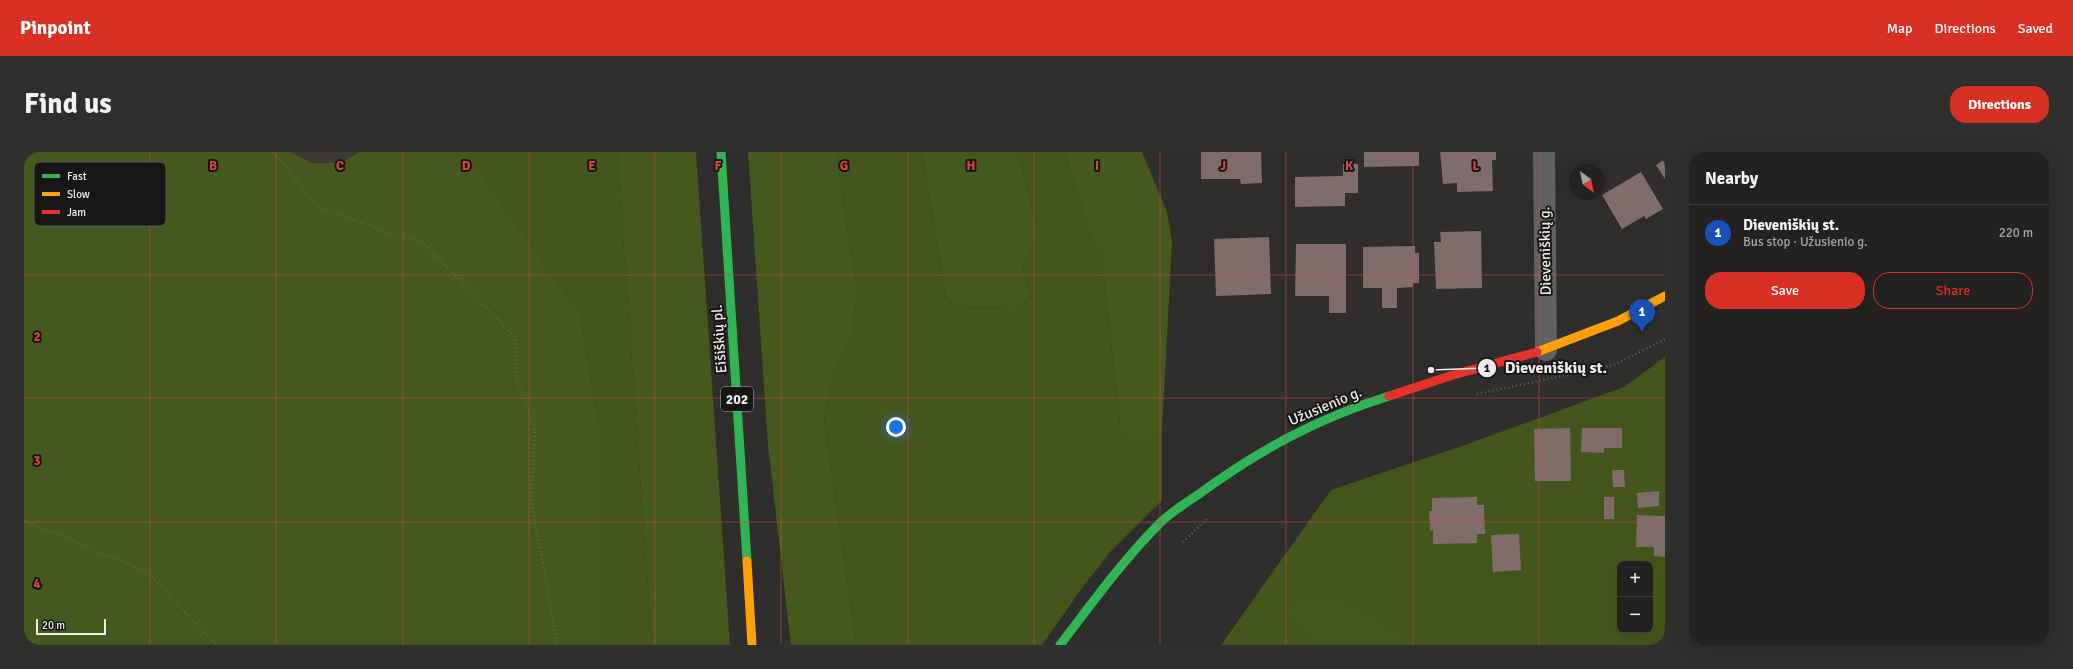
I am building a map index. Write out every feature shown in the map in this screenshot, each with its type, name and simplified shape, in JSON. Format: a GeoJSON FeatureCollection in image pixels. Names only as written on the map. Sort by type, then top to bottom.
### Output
{"type":"FeatureCollection","features":[{"type":"Feature","properties":{"kind":"street","name":"Eišiškių pl."},"geometry":{"type":"LineString","coordinates":[[722,152],[752,645]]}},
{"type":"Feature","properties":{"kind":"street","name":"Dieveniškių g."},"geometry":{"type":"LineString","coordinates":[[1544,152],[1546,350]]}},
{"type":"Feature","properties":{"kind":"street","name":"Užusienio g."},"geometry":{"type":"LineString","coordinates":[[1060,645],[1113,575],[1161,522],[1233,468],[1294,433],[1348,409],[1453,375],[1546,350],[1618,321],[1665,296]]}},
{"type":"Feature","properties":{"kind":"path"},"geometry":{"type":"LineString","coordinates":[[273,152],[320,209],[424,244],[515,337],[517,381],[535,429],[531,498],[557,645]]}},
{"type":"Feature","properties":{"kind":"path"},"geometry":{"type":"LineString","coordinates":[[1470,396],[1614,365],[1665,339]]}},
{"type":"Feature","properties":{"kind":"path"},"geometry":{"type":"LineString","coordinates":[[1183,542],[1210,516]]}},
{"type":"Feature","properties":{"kind":"path"},"geometry":{"type":"LineString","coordinates":[[24,521],[146,571],[216,645]]}},
{"type":"Feature","properties":{"kind":"shaded area"},"geometry":{"type":"Polygon","coordinates":[[[291,152],[359,152],[340,163],[311,163],[291,152]]]}},
{"type":"Feature","properties":{"kind":"green space"},"geometry":{"type":"Polygon","coordinates":[[[24,152],[291,152],[311,163],[340,163],[359,152],[465,152],[581,315],[598,420],[598,645],[24,645],[24,152]]]}},
{"type":"Feature","properties":{"kind":"green space"},"geometry":{"type":"Polygon","coordinates":[[[465,152],[617,152],[652,645],[598,645],[598,420],[581,315],[465,152]]]}},
{"type":"Feature","properties":{"kind":"green space"},"geometry":{"type":"Polygon","coordinates":[[[617,152],[696,152],[730,645],[652,645],[617,152]]]}},
{"type":"Feature","properties":{"kind":"green space"},"geometry":{"type":"Polygon","coordinates":[[[748,152],[836,152],[857,290],[852,338],[834,372],[824,418],[857,645],[791,645],[768,445],[748,152]]]}},
{"type":"Feature","properties":{"kind":"green space"},"geometry":{"type":"Polygon","coordinates":[[[836,152],[922,152],[946,297],[955,307],[1019,308],[1030,299],[1023,267],[1039,233],[1020,162],[1013,152],[1064,152],[1090,233],[1101,253],[1120,424],[1152,440],[1162,430],[1162,500],[1111,551],[1082,588],[1042,645],[857,645],[824,418],[834,372],[852,338],[857,290],[836,152]]]}},
{"type":"Feature","properties":{"kind":"green space"},"geometry":{"type":"Polygon","coordinates":[[[922,152],[1013,152],[1020,162],[1039,233],[1023,267],[1030,299],[1019,308],[955,307],[946,297],[922,152]]]}},
{"type":"Feature","properties":{"kind":"green space"},"geometry":{"type":"Polygon","coordinates":[[[1064,152],[1142,152],[1167,212],[1172,242],[1162,430],[1152,440],[1135,440],[1120,424],[1101,253],[1090,233],[1064,152]]]}},
{"type":"Feature","properties":{"kind":"green space"},"geometry":{"type":"Polygon","coordinates":[[[1665,357],[1665,645],[1221,645],[1331,490],[1462,446],[1624,387],[1665,357]]]}},
{"type":"Feature","properties":{"kind":"green space"},"geometry":{"type":"Polygon","coordinates":[[[1330,597],[1412,645],[1323,645],[1291,609],[1330,597]]]}},
{"type":"Feature","properties":{"kind":"building"},"geometry":{"type":"Polygon","coordinates":[[[1201,152],[1261,152],[1262,183],[1241,184],[1240,179],[1201,179],[1201,152]]]}},
{"type":"Feature","properties":{"kind":"building"},"geometry":{"type":"Polygon","coordinates":[[[1364,152],[1419,152],[1419,166],[1364,167],[1364,152]]]}},
{"type":"Feature","properties":{"kind":"building"},"geometry":{"type":"Polygon","coordinates":[[[1440,152],[1496,152],[1496,160],[1492,160],[1493,191],[1457,192],[1457,183],[1443,184],[1440,152]]]}},
{"type":"Feature","properties":{"kind":"building"},"geometry":{"type":"Polygon","coordinates":[[[1665,159],[1665,179],[1656,165],[1665,159]]]}},
{"type":"Feature","properties":{"kind":"building"},"geometry":{"type":"Polygon","coordinates":[[[1343,164],[1358,164],[1358,193],[1345,193],[1345,206],[1295,207],[1295,177],[1343,176],[1343,164]]]}},
{"type":"Feature","properties":{"kind":"building"},"geometry":{"type":"Polygon","coordinates":[[[1641,172],[1663,209],[1646,219],[1644,216],[1622,229],[1605,200],[1605,193],[1641,172]]]}},
{"type":"Feature","properties":{"kind":"building"},"geometry":{"type":"Polygon","coordinates":[[[1481,231],[1482,288],[1436,289],[1434,242],[1441,242],[1440,232],[1481,231]]]}},
{"type":"Feature","properties":{"kind":"building"},"geometry":{"type":"Polygon","coordinates":[[[1269,237],[1271,294],[1216,296],[1214,239],[1269,237]]]}},
{"type":"Feature","properties":{"kind":"building"},"geometry":{"type":"Polygon","coordinates":[[[1296,244],[1346,244],[1346,313],[1329,313],[1329,296],[1295,296],[1296,244]]]}},
{"type":"Feature","properties":{"kind":"building"},"geometry":{"type":"Polygon","coordinates":[[[1415,246],[1415,253],[1419,253],[1419,283],[1413,283],[1413,287],[1397,288],[1397,308],[1382,308],[1382,288],[1363,288],[1363,247],[1415,246]]]}},
{"type":"Feature","properties":{"kind":"building"},"geometry":{"type":"Polygon","coordinates":[[[1570,428],[1571,481],[1535,481],[1534,429],[1570,428]]]}},
{"type":"Feature","properties":{"kind":"building"},"geometry":{"type":"Polygon","coordinates":[[[1582,428],[1622,428],[1622,448],[1604,448],[1604,453],[1581,452],[1582,428]]]}},
{"type":"Feature","properties":{"kind":"building"},"geometry":{"type":"Polygon","coordinates":[[[1612,470],[1624,470],[1625,487],[1613,487],[1612,470]]]}},
{"type":"Feature","properties":{"kind":"building"},"geometry":{"type":"Polygon","coordinates":[[[1659,491],[1659,506],[1638,508],[1637,493],[1659,491]]]}},
{"type":"Feature","properties":{"kind":"building"},"geometry":{"type":"Polygon","coordinates":[[[1477,497],[1477,505],[1484,505],[1485,534],[1477,534],[1477,543],[1433,544],[1433,530],[1430,531],[1429,511],[1432,511],[1432,498],[1477,497]]]}},
{"type":"Feature","properties":{"kind":"building"},"geometry":{"type":"Polygon","coordinates":[[[1604,497],[1614,497],[1614,519],[1604,519],[1604,497]]]}},
{"type":"Feature","properties":{"kind":"building"},"geometry":{"type":"Polygon","coordinates":[[[1637,515],[1665,516],[1665,557],[1654,556],[1654,547],[1636,547],[1637,515]]]}},
{"type":"Feature","properties":{"kind":"building"},"geometry":{"type":"Polygon","coordinates":[[[1519,534],[1521,570],[1493,572],[1491,535],[1519,534]]]}},
{"type":"Feature","properties":{"kind":"traffic: fast"},"geometry":{"type":"LineString","coordinates":[[721,152],[747,561]]}},
{"type":"Feature","properties":{"kind":"traffic: fast"},"geometry":{"type":"LineString","coordinates":[[1060,645],[1133,552],[1146,537],[1174,511],[1267,449],[1313,425],[1362,405],[1389,396]]}},
{"type":"Feature","properties":{"kind":"traffic: slow"},"geometry":{"type":"LineString","coordinates":[[1537,352],[1618,321],[1665,296]]}},
{"type":"Feature","properties":{"kind":"traffic: slow"},"geometry":{"type":"LineString","coordinates":[[747,561],[752,645]]}},
{"type":"Feature","properties":{"kind":"traffic: jam"},"geometry":{"type":"LineString","coordinates":[[1389,396],[1453,375],[1537,352]]}},
{"type":"Feature","properties":{"kind":"place","name":"Dieveniškių st."},"geometry":{"type":"Point","coordinates":[1642,332]}},
{"type":"Feature","properties":{"kind":"place","name":"Dieveniškių st."},"geometry":{"type":"Point","coordinates":[1431,370]}}]}
